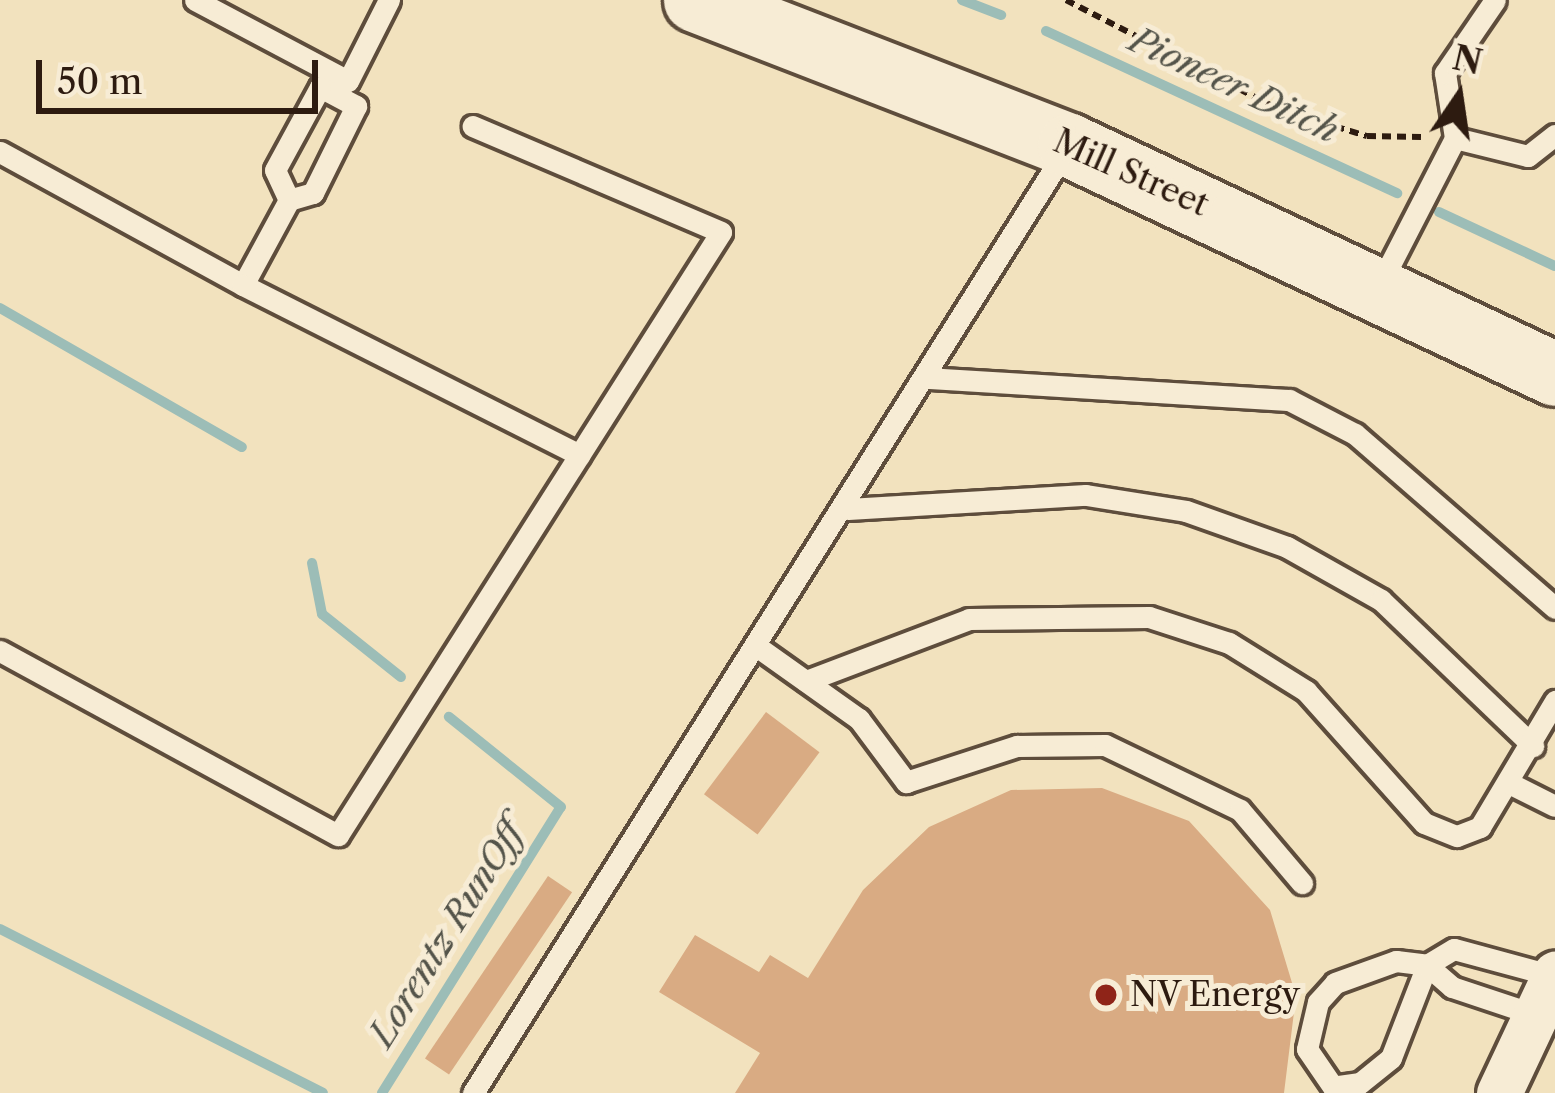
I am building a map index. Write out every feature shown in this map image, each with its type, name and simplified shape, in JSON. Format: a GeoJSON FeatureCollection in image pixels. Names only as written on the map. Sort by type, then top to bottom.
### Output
{"type":"FeatureCollection","features":[{"type":"Feature","properties":{"kind":"main road","name":"Mill Street"},"geometry":{"type":"LineString","coordinates":[[694,0],[1069,145],[1555,374]]}},
{"type":"Feature","properties":{"kind":"street"},"geometry":{"type":"LineString","coordinates":[[1499,1093],[1548,988]]}},
{"type":"Feature","properties":{"kind":"lane"},"geometry":{"type":"LineString","coordinates":[[195,0],[346,86],[356,106],[313,193],[289,200],[243,285]]}},
{"type":"Feature","properties":{"kind":"lane"},"geometry":{"type":"LineString","coordinates":[[346,86],[388,0]]}},
{"type":"Feature","properties":{"kind":"lane"},"geometry":{"type":"LineString","coordinates":[[1378,288],[1455,138],[1445,73],[1495,0]]}},
{"type":"Feature","properties":{"kind":"lane"},"geometry":{"type":"LineString","coordinates":[[289,200],[275,170],[320,87],[346,86]]}},
{"type":"Feature","properties":{"kind":"lane"},"geometry":{"type":"LineString","coordinates":[[0,651],[338,835],[721,232],[473,126]]}},
{"type":"Feature","properties":{"kind":"lane"},"geometry":{"type":"LineString","coordinates":[[1455,138],[1528,156],[1555,135]]}},
{"type":"Feature","properties":{"kind":"lane"},"geometry":{"type":"LineString","coordinates":[[473,1093],[848,509],[1069,145]]}},
{"type":"Feature","properties":{"kind":"lane"},"geometry":{"type":"LineString","coordinates":[[0,152],[243,285],[579,455]]}},
{"type":"Feature","properties":{"kind":"lane"},"geometry":{"type":"LineString","coordinates":[[928,378],[1289,400],[1355,434],[1555,608]]}},
{"type":"Feature","properties":{"kind":"lane"},"geometry":{"type":"LineString","coordinates":[[848,509],[1086,495],[1186,511],[1287,548],[1381,601],[1533,746]]}},
{"type":"Feature","properties":{"kind":"lane"},"geometry":{"type":"LineString","coordinates":[[806,681],[969,620],[1148,616],[1229,644],[1306,691],[1424,823],[1457,836],[1480,827],[1533,746],[1555,701]]}},
{"type":"Feature","properties":{"kind":"lane"},"geometry":{"type":"LineString","coordinates":[[759,649],[859,719],[906,782],[1058,740],[1152,758],[1240,810],[1302,884]]}},
{"type":"Feature","properties":{"kind":"lane"},"geometry":{"type":"LineString","coordinates":[[1509,783],[1555,806]]}},
{"type":"Feature","properties":{"kind":"lane"},"geometry":{"type":"LineString","coordinates":[[1548,988],[1452,987],[1427,965],[1396,961],[1335,983],[1318,1002],[1307,1049],[1333,1087],[1360,1083],[1391,1058],[1427,965],[1454,949],[1548,988]]}},
{"type":"Feature","properties":{"kind":"path"},"geometry":{"type":"LineString","coordinates":[[1066,0],[1278,109],[1367,136],[1455,138]]}},
{"type":"Feature","properties":{"kind":"building"},"geometry":{"type":"Polygon","coordinates":[[[766,712],[820,752],[758,835],[704,794],[766,712]]]}},
{"type":"Feature","properties":{"kind":"building"},"geometry":{"type":"Polygon","coordinates":[[[1102,788],[1189,821],[1270,910],[1296,996],[1284,1093],[735,1093],[760,1053],[659,992],[695,935],[759,972],[770,955],[808,978],[863,890],[929,827],[1011,790],[1102,788]]]}},
{"type":"Feature","properties":{"kind":"building"},"geometry":{"type":"Polygon","coordinates":[[[548,876],[572,892],[449,1075],[425,1058],[548,876]]]}},
{"type":"Feature","properties":{"kind":"waterway","name":"Pioneer Ditch"},"geometry":{"type":"LineString","coordinates":[[962,0],[1001,15]]}},
{"type":"Feature","properties":{"kind":"waterway","name":"Pioneer Ditch"},"geometry":{"type":"LineString","coordinates":[[1046,31],[1397,193]]}},
{"type":"Feature","properties":{"kind":"waterway","name":"Pioneer Ditch"},"geometry":{"type":"LineString","coordinates":[[1439,212],[1555,266]]}},
{"type":"Feature","properties":{"kind":"waterway","name":"Lorentz RunOff"},"geometry":{"type":"LineString","coordinates":[[0,308],[242,447]]}},
{"type":"Feature","properties":{"kind":"waterway","name":"Lorentz RunOff"},"geometry":{"type":"LineString","coordinates":[[312,563],[322,614],[401,677]]}},
{"type":"Feature","properties":{"kind":"waterway","name":"Lorentz RunOff"},"geometry":{"type":"LineString","coordinates":[[382,1093],[561,807],[449,717]]}},
{"type":"Feature","properties":{"kind":"waterway","name":"Lorentz RunOff"},"geometry":{"type":"LineString","coordinates":[[0,929],[323,1093]]}},
{"type":"Feature","properties":{"kind":"place","name":"NV Energy"},"geometry":{"type":"Point","coordinates":[1106,995]}}]}
